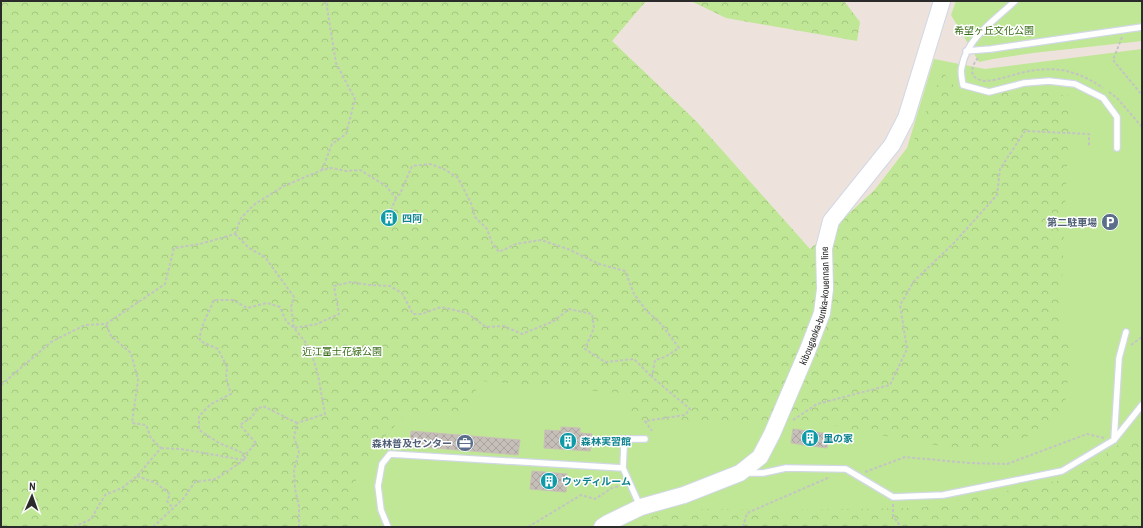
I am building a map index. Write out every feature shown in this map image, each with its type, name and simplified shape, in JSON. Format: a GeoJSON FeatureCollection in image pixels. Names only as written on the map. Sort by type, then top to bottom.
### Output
{"type":"FeatureCollection","features":[{"type":"Feature","properties":{"kind":"main road","name":"kibougaoka-bunka-kouennan line"},"geometry":{"type":"LineString","coordinates":[[602,527],[641,507],[684,495],[740,473],[760,457],[772,434],[822,313],[825,289],[824,248],[832,221],[892,145],[906,118],[942,1]]}},
{"type":"Feature","properties":{"kind":"lane"},"geometry":{"type":"LineString","coordinates":[[1015,1],[976,37],[966,51],[961,68],[963,85],[989,92],[1024,83],[1049,81],[1075,84],[1103,98],[1117,117],[1116,148]]}},
{"type":"Feature","properties":{"kind":"lane"},"geometry":{"type":"LineString","coordinates":[[966,51],[991,49],[1142,27]]}},
{"type":"Feature","properties":{"kind":"lane"},"geometry":{"type":"LineString","coordinates":[[1114,440],[1119,358],[1126,332]]}},
{"type":"Feature","properties":{"kind":"lane"},"geometry":{"type":"LineString","coordinates":[[740,473],[763,473],[786,468],[846,469],[893,497],[943,495],[1062,471],[1114,440],[1142,405]]}},
{"type":"Feature","properties":{"kind":"lane"},"geometry":{"type":"LineString","coordinates":[[641,507],[623,468],[624,447],[622,439],[645,439]]}},
{"type":"Feature","properties":{"kind":"lane"},"geometry":{"type":"LineString","coordinates":[[388,527],[381,510],[378,486],[382,464],[390,454],[623,468]]}},
{"type":"Feature","properties":{"kind":"path"},"geometry":{"type":"LineString","coordinates":[[322,170],[332,144],[346,134],[355,99],[336,63],[326,1]]}},
{"type":"Feature","properties":{"kind":"path"},"geometry":{"type":"LineString","coordinates":[[1115,37],[1123,36],[1113,60],[1142,95]]}},
{"type":"Feature","properties":{"kind":"path"},"geometry":{"type":"LineString","coordinates":[[982,53],[974,63],[972,70],[974,77],[981,81],[999,79],[1024,71],[1047,68],[1068,71],[1092,80],[1117,98],[1142,127]]}},
{"type":"Feature","properties":{"kind":"path"},"geometry":{"type":"LineString","coordinates":[[1142,122],[1142,127]]}},
{"type":"Feature","properties":{"kind":"path"},"geometry":{"type":"LineString","coordinates":[[791,421],[817,404],[890,385],[907,349],[900,305],[914,281],[953,244],[997,195],[1000,168],[1025,131],[1089,134],[1089,146]]}},
{"type":"Feature","properties":{"kind":"path"},"geometry":{"type":"LineString","coordinates":[[389,215],[412,166],[430,164],[444,169],[458,178],[471,203],[475,217],[487,229],[492,243],[499,252],[516,244],[541,240],[568,249],[599,264],[625,271],[634,294],[646,310],[662,325],[679,348],[665,357],[655,360],[652,377]]}},
{"type":"Feature","properties":{"kind":"path"},"geometry":{"type":"LineString","coordinates":[[235,234],[241,218],[255,204],[284,186],[322,170],[332,168],[360,170],[386,186],[396,198]]}},
{"type":"Feature","properties":{"kind":"path"},"geometry":{"type":"LineString","coordinates":[[1,385],[51,342],[85,325],[106,324],[165,284],[174,248],[200,244],[235,234]]}},
{"type":"Feature","properties":{"kind":"path"},"geometry":{"type":"LineString","coordinates":[[235,234],[248,248],[264,257],[294,297],[291,307],[294,328]]}},
{"type":"Feature","properties":{"kind":"path"},"geometry":{"type":"LineString","coordinates":[[294,328],[317,324],[339,314],[334,286],[351,282],[390,286],[402,293],[413,314],[421,314],[441,307],[467,313],[486,327],[504,326],[522,334],[554,321],[569,309],[592,314],[594,328],[585,349],[605,362],[634,359],[652,377],[690,409],[684,415],[645,421],[652,431]]}},
{"type":"Feature","properties":{"kind":"path"},"geometry":{"type":"LineString","coordinates":[[153,527],[183,500],[195,482],[216,479],[244,460],[247,453],[256,443],[240,426],[252,418],[256,410],[263,406],[297,423],[326,414],[318,375],[310,348],[294,328],[286,321],[280,307],[267,303],[247,308],[234,300],[214,300],[200,332],[200,340],[218,349],[228,367],[226,378],[232,394],[211,404],[199,416],[199,430],[220,443],[243,453],[244,460]]}},
{"type":"Feature","properties":{"kind":"path"},"geometry":{"type":"LineString","coordinates":[[106,324],[111,336],[131,353],[138,380],[132,423],[146,425],[151,438],[161,448],[181,449],[244,460]]}},
{"type":"Feature","properties":{"kind":"path"},"geometry":{"type":"LineString","coordinates":[[297,423],[294,437],[299,452],[294,470],[295,489],[299,506],[299,527]]}},
{"type":"Feature","properties":{"kind":"path"},"geometry":{"type":"LineString","coordinates":[[856,476],[905,457],[969,463],[1007,464],[1087,434],[1114,440]]}},
{"type":"Feature","properties":{"kind":"path"},"geometry":{"type":"LineString","coordinates":[[74,527],[91,519],[105,495],[122,488],[137,476],[161,448]]}},
{"type":"Feature","properties":{"kind":"path"},"geometry":{"type":"LineString","coordinates":[[743,527],[747,513],[846,469]]}},
{"type":"Feature","properties":{"kind":"path"},"geometry":{"type":"LineString","coordinates":[[137,476],[156,483],[170,494],[167,501],[173,508]]}},
{"type":"Feature","properties":{"kind":"path"},"geometry":{"type":"LineString","coordinates":[[528,527],[581,495],[596,499],[612,488],[629,482]]}},
{"type":"Feature","properties":{"kind":"path"},"geometry":{"type":"LineString","coordinates":[[893,497],[893,516],[899,524],[898,527]]}},
{"type":"Feature","properties":{"kind":"green space"},"geometry":{"type":"Polygon","coordinates":[[[1,1],[646,1],[612,41],[696,121],[810,249],[904,163],[943,72],[962,96],[987,97],[1016,89],[1070,96],[1060,328],[1071,352],[1064,413],[1043,430],[994,451],[926,444],[816,422],[630,424],[631,394],[482,381],[462,412],[407,413],[375,447],[356,480],[362,527],[1,527],[1,1]]]}},
{"type":"Feature","properties":{"kind":"green space"},"geometry":{"type":"Polygon","coordinates":[[[691,1],[844,1],[860,22],[857,41],[726,18],[691,1]]]}},
{"type":"Feature","properties":{"kind":"green space","name":"希望ヶ丘文化公園"},"geometry":{"type":"Polygon","coordinates":[[[956,1],[1142,1],[1142,41],[1033,53],[979,62],[951,15],[956,1]]]}},
{"type":"Feature","properties":{"kind":"green space","name":"近江富士花緑公園"},"geometry":{"type":"Polygon","coordinates":[[[1142,49],[1142,527],[26,527],[132,446],[687,340],[836,240],[907,148],[934,59],[985,69],[1142,49]]]}},
{"type":"Feature","properties":{"kind":"green space"},"geometry":{"type":"Polygon","coordinates":[[[1142,428],[1142,527],[625,527],[666,512],[706,509],[780,510],[920,508],[1072,478],[1142,428]]]}},
{"type":"Feature","properties":{"kind":"building","name":"森林実習館"},"geometry":{"type":"Polygon","coordinates":[[[561,427],[580,428],[580,433],[592,434],[590,451],[544,448],[545,430],[561,431],[561,427]]]}},
{"type":"Feature","properties":{"kind":"building","name":"里の家"},"geometry":{"type":"Polygon","coordinates":[[[793,429],[829,434],[827,448],[791,443],[793,429]]]}},
{"type":"Feature","properties":{"kind":"building","name":"森林普及センター"},"geometry":{"type":"Polygon","coordinates":[[[411,431],[520,440],[518,455],[410,446],[411,431]]]}},
{"type":"Feature","properties":{"kind":"building","name":"ウッディルーム"},"geometry":{"type":"Polygon","coordinates":[[[532,471],[567,474],[566,492],[530,489],[532,471]]]}},
{"type":"Feature","properties":{"kind":"place","name":"四阿"},"geometry":{"type":"Point","coordinates":[389,218]}},
{"type":"Feature","properties":{"kind":"place","name":"第二駐車場"},"geometry":{"type":"Point","coordinates":[1110,222]}},
{"type":"Feature","properties":{"kind":"place","name":"里の家"},"geometry":{"type":"Point","coordinates":[810,438]}},
{"type":"Feature","properties":{"kind":"place","name":"森林実習館"},"geometry":{"type":"Point","coordinates":[568,441]}},
{"type":"Feature","properties":{"kind":"place","name":"森林普及センター"},"geometry":{"type":"Point","coordinates":[465,443]}},
{"type":"Feature","properties":{"kind":"place","name":"ウッディルーム"},"geometry":{"type":"Point","coordinates":[549,481]}}]}
